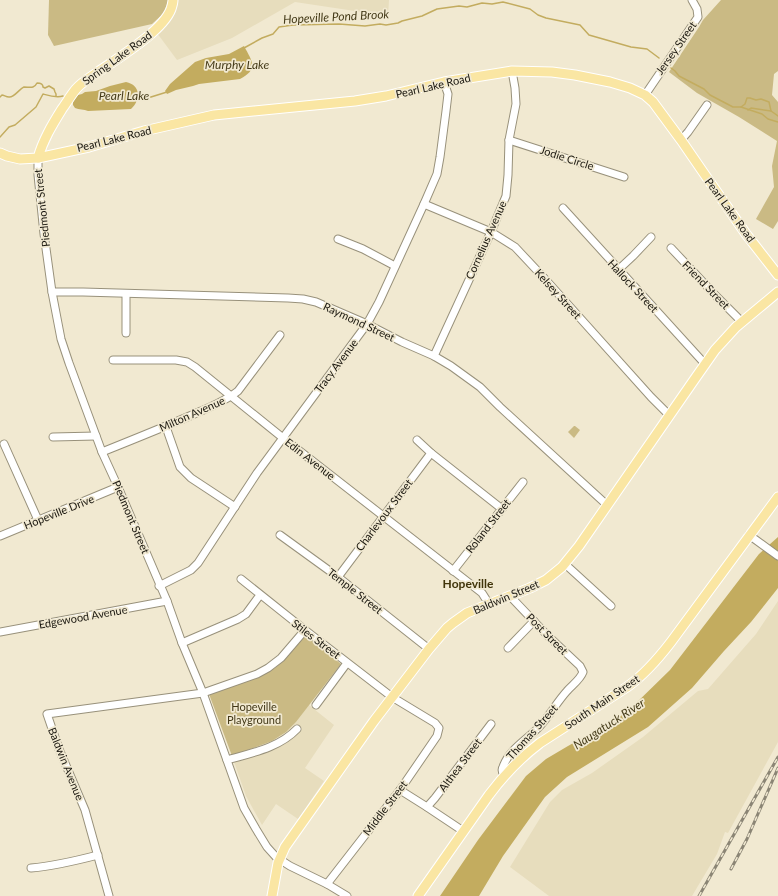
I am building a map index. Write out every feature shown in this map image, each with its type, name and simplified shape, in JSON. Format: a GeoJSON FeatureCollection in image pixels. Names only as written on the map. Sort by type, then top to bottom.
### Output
{"type":"FeatureCollection","features":[{"type":"Feature","properties":{"kind":"main road","name":"Spring Lake Road"},"geometry":{"type":"LineString","coordinates":[[38,158],[49,130],[76,88],[149,36],[166,18],[171,10],[173,0]]}},
{"type":"Feature","properties":{"kind":"main road","name":"Pearl Lake Road"},"geometry":{"type":"LineString","coordinates":[[0,153],[20,159],[38,158],[89,147],[144,131],[214,115],[355,101],[386,96],[444,82],[512,71],[552,72],[575,75],[610,82],[630,88],[645,95],[653,102],[746,234],[778,275]]}},
{"type":"Feature","properties":{"kind":"main road","name":"Baldwin Street"},"geometry":{"type":"LineString","coordinates":[[272,896],[279,860],[285,846],[364,734],[443,633],[464,615],[542,582],[556,573],[565,564],[724,339],[778,292]]}},
{"type":"Feature","properties":{"kind":"main road","name":"South Main Street"},"geometry":{"type":"LineString","coordinates":[[418,896],[504,775],[518,761],[528,752],[623,690],[652,664],[671,642],[778,498]]}},
{"type":"Feature","properties":{"kind":"street","name":"Jersey Street"},"geometry":{"type":"LineString","coordinates":[[645,95],[698,17],[697,9],[692,0]]}},
{"type":"Feature","properties":{"kind":"street","name":"Cornelius Avenue"},"geometry":{"type":"LineString","coordinates":[[434,356],[506,196],[510,140],[516,104],[512,71]]}},
{"type":"Feature","properties":{"kind":"street","name":"Tracy Avenue"},"geometry":{"type":"LineString","coordinates":[[159,586],[191,570],[198,564],[257,473],[367,324],[379,302],[437,174],[448,94],[444,82]]}},
{"type":"Feature","properties":{"kind":"street"},"geometry":{"type":"LineString","coordinates":[[681,140],[707,105]]}},
{"type":"Feature","properties":{"kind":"street","name":"Jodie Circle"},"geometry":{"type":"LineString","coordinates":[[510,140],[624,177]]}},
{"type":"Feature","properties":{"kind":"street","name":"Piedmont Street"},"geometry":{"type":"LineString","coordinates":[[38,158],[38,175],[43,226],[52,292],[61,339],[102,452],[159,586],[167,601],[182,643],[203,693],[244,808],[267,847],[279,860]]}},
{"type":"Feature","properties":{"kind":"street","name":"Kelsey Street"},"geometry":{"type":"LineString","coordinates":[[424,204],[491,232],[515,247],[669,415]]}},
{"type":"Feature","properties":{"kind":"street","name":"Hallock Street"},"geometry":{"type":"LineString","coordinates":[[562,208],[705,364]]}},
{"type":"Feature","properties":{"kind":"street"},"geometry":{"type":"LineString","coordinates":[[618,270],[651,237]]}},
{"type":"Feature","properties":{"kind":"street"},"geometry":{"type":"LineString","coordinates":[[338,238],[395,266]]}},
{"type":"Feature","properties":{"kind":"street","name":"Friend Street"},"geometry":{"type":"LineString","coordinates":[[671,248],[742,322]]}},
{"type":"Feature","properties":{"kind":"street","name":"Raymond Street"},"geometry":{"type":"LineString","coordinates":[[52,292],[303,299],[316,302],[367,324],[434,356],[463,374],[480,387],[607,505]]}},
{"type":"Feature","properties":{"kind":"street"},"geometry":{"type":"LineString","coordinates":[[126,294],[126,333]]}},
{"type":"Feature","properties":{"kind":"street","name":"Milton Avenue"},"geometry":{"type":"LineString","coordinates":[[102,452],[166,427],[220,403],[232,396],[238,391],[280,335]]}},
{"type":"Feature","properties":{"kind":"street","name":"Edin Avenue"},"geometry":{"type":"LineString","coordinates":[[113,360],[176,360],[186,362],[195,367],[482,594],[489,604]]}},
{"type":"Feature","properties":{"kind":"street"},"geometry":{"type":"LineString","coordinates":[[166,427],[180,467],[191,478],[236,507]]}},
{"type":"Feature","properties":{"kind":"street"},"geometry":{"type":"LineString","coordinates":[[53,437],[96,436]]}},
{"type":"Feature","properties":{"kind":"street"},"geometry":{"type":"LineString","coordinates":[[417,440],[431,453],[502,509]]}},
{"type":"Feature","properties":{"kind":"street"},"geometry":{"type":"LineString","coordinates":[[4,444],[38,520]]}},
{"type":"Feature","properties":{"kind":"street","name":"Charlevoux Street"},"geometry":{"type":"LineString","coordinates":[[338,577],[431,453]]}},
{"type":"Feature","properties":{"kind":"street","name":"Roland Street"},"geometry":{"type":"LineString","coordinates":[[453,571],[523,482]]}},
{"type":"Feature","properties":{"kind":"street","name":"Hopeville Drive"},"geometry":{"type":"LineString","coordinates":[[0,536],[118,487]]}},
{"type":"Feature","properties":{"kind":"street","name":"Temple Street"},"geometry":{"type":"LineString","coordinates":[[280,535],[338,577],[430,649]]}},
{"type":"Feature","properties":{"kind":"street"},"geometry":{"type":"LineString","coordinates":[[750,535],[778,556]]}},
{"type":"Feature","properties":{"kind":"street"},"geometry":{"type":"LineString","coordinates":[[565,564],[611,606]]}},
{"type":"Feature","properties":{"kind":"street","name":"Stiles Street"},"geometry":{"type":"LineString","coordinates":[[241,579],[392,697],[435,723],[439,728]]}},
{"type":"Feature","properties":{"kind":"street"},"geometry":{"type":"LineString","coordinates":[[182,643],[238,619],[246,614],[260,595]]}},
{"type":"Feature","properties":{"kind":"street","name":"Post Street"},"geometry":{"type":"LineString","coordinates":[[510,596],[547,635],[580,666],[582,672]]}},
{"type":"Feature","properties":{"kind":"street","name":"Edgewood Avenue"},"geometry":{"type":"LineString","coordinates":[[0,632],[167,601]]}},
{"type":"Feature","properties":{"kind":"street"},"geometry":{"type":"LineString","coordinates":[[508,648],[534,621]]}},
{"type":"Feature","properties":{"kind":"street"},"geometry":{"type":"LineString","coordinates":[[203,693],[257,674],[268,668],[281,658],[305,630]]}},
{"type":"Feature","properties":{"kind":"street"},"geometry":{"type":"LineString","coordinates":[[316,705],[347,662]]}},
{"type":"Feature","properties":{"kind":"street","name":"Thomas Street"},"geometry":{"type":"LineString","coordinates":[[504,775],[502,768],[510,755],[542,724],[565,694],[581,677],[582,672]]}},
{"type":"Feature","properties":{"kind":"street","name":"Baldwin Avenue"},"geometry":{"type":"LineString","coordinates":[[109,896],[85,810],[59,749],[47,714],[203,693]]}},
{"type":"Feature","properties":{"kind":"street","name":"Althea Street"},"geometry":{"type":"LineString","coordinates":[[427,807],[491,724]]}},
{"type":"Feature","properties":{"kind":"street","name":"Middle Street"},"geometry":{"type":"LineString","coordinates":[[327,884],[400,790],[437,736],[439,728]]}},
{"type":"Feature","properties":{"kind":"street"},"geometry":{"type":"LineString","coordinates":[[227,760],[276,744],[291,736],[297,730]]}},
{"type":"Feature","properties":{"kind":"street"},"geometry":{"type":"LineString","coordinates":[[400,790],[463,831]]}},
{"type":"Feature","properties":{"kind":"street"},"geometry":{"type":"LineString","coordinates":[[31,868],[63,864],[98,855]]}},
{"type":"Feature","properties":{"kind":"street"},"geometry":{"type":"LineString","coordinates":[[279,860],[327,884],[347,896]]}},
{"type":"Feature","properties":{"kind":"shaded area"},"geometry":{"type":"Polygon","coordinates":[[[178,0],[389,0],[388,16],[295,2],[232,38],[177,60],[157,33],[175,9],[178,0]]]}},
{"type":"Feature","properties":{"kind":"shaded area"},"geometry":{"type":"Polygon","coordinates":[[[778,601],[778,742],[728,833],[725,832],[717,854],[692,896],[549,896],[510,867],[550,802],[562,790],[592,773],[643,737],[698,691],[708,689],[756,634],[778,601]]]}},
{"type":"Feature","properties":{"kind":"shaded area"},"geometry":{"type":"Polygon","coordinates":[[[309,705],[334,725],[305,768],[324,781],[298,819],[276,804],[262,825],[246,796],[232,756],[279,737],[292,727],[309,705]]]}},
{"type":"Feature","properties":{"kind":"green space"},"geometry":{"type":"Polygon","coordinates":[[[49,0],[168,0],[165,12],[152,24],[54,46],[48,35],[49,0]]]}},
{"type":"Feature","properties":{"kind":"green space"},"geometry":{"type":"Polygon","coordinates":[[[721,0],[778,0],[778,71],[774,74],[772,95],[778,102],[778,221],[773,229],[756,219],[774,187],[772,166],[777,141],[697,93],[669,72],[703,20],[721,0]]]}},
{"type":"Feature","properties":{"kind":"green space"},"geometry":{"type":"Polygon","coordinates":[[[574,426],[580,430],[574,438],[568,432],[574,426]]]}},
{"type":"Feature","properties":{"kind":"green space","name":"Hopeville Playground"},"geometry":{"type":"Polygon","coordinates":[[[305,635],[341,664],[296,722],[286,732],[272,741],[232,756],[209,694],[266,673],[275,668],[285,659],[305,635]]]}},
{"type":"Feature","properties":{"kind":"water","name":"Murphy Lake"},"geometry":{"type":"Polygon","coordinates":[[[244,46],[251,60],[252,68],[250,72],[240,79],[199,84],[167,94],[165,91],[170,84],[195,62],[206,58],[229,54],[244,46]]]}},
{"type":"Feature","properties":{"kind":"water","name":"Pearl Lake"},"geometry":{"type":"Polygon","coordinates":[[[126,82],[135,86],[138,93],[137,101],[131,109],[88,111],[77,109],[73,105],[73,101],[78,95],[126,82]]]}},
{"type":"Feature","properties":{"kind":"water","name":"Naugatuck River"},"geometry":{"type":"Polygon","coordinates":[[[778,537],[778,588],[751,622],[692,688],[648,727],[567,777],[545,797],[503,856],[479,896],[440,896],[478,840],[526,776],[546,759],[627,712],[670,670],[759,554],[778,537]]]}},
{"type":"Feature","properties":{"kind":"waterway","name":"Hopeville Pond Brook"},"geometry":{"type":"LineString","coordinates":[[244,48],[273,34],[279,27],[293,25],[339,24],[365,26],[380,24],[386,25],[422,16],[437,9],[459,6],[467,7],[482,3],[492,4],[503,2],[530,9],[538,15],[546,18],[580,25],[589,35],[631,47],[647,49],[659,58]]}},
{"type":"Feature","properties":{"kind":"waterway","name":"Hopeville Pond Brook"},"geometry":{"type":"LineString","coordinates":[[671,68],[679,76],[733,107],[741,107],[745,104],[747,98],[756,100],[761,99],[769,102],[771,111],[778,116]]}},
{"type":"Feature","properties":{"kind":"waterway","name":"Hopeville Pond Brook"},"geometry":{"type":"LineString","coordinates":[[0,97],[2,95],[11,97],[24,87],[33,87],[37,83],[42,84],[45,88],[49,86],[54,89],[56,96]]}},
{"type":"Feature","properties":{"kind":"waterway","name":"Hopeville Pond Brook"},"geometry":{"type":"LineString","coordinates":[[137,95],[151,97],[167,92]]}},
{"type":"Feature","properties":{"kind":"waterway"},"geometry":{"type":"LineString","coordinates":[[0,137],[9,127],[15,125],[36,107],[43,94],[55,97],[63,96]]}},
{"type":"Feature","properties":{"kind":"waterway"},"geometry":{"type":"LineString","coordinates":[[741,107],[762,114],[768,119],[778,122]]}},
{"type":"Feature","properties":{"kind":"waterway"},"geometry":{"type":"LineString","coordinates":[[748,110],[751,108],[771,111]]}},
{"type":"Feature","properties":{"kind":"railway"},"geometry":{"type":"LineString","coordinates":[[699,896],[778,757]]}},
{"type":"Feature","properties":{"kind":"railway"},"geometry":{"type":"LineString","coordinates":[[731,869],[747,839],[778,768]]}},
{"type":"Feature","properties":{"kind":"district","name":"Hopeville"},"geometry":{"type":"Point","coordinates":[468,584]}}]}
